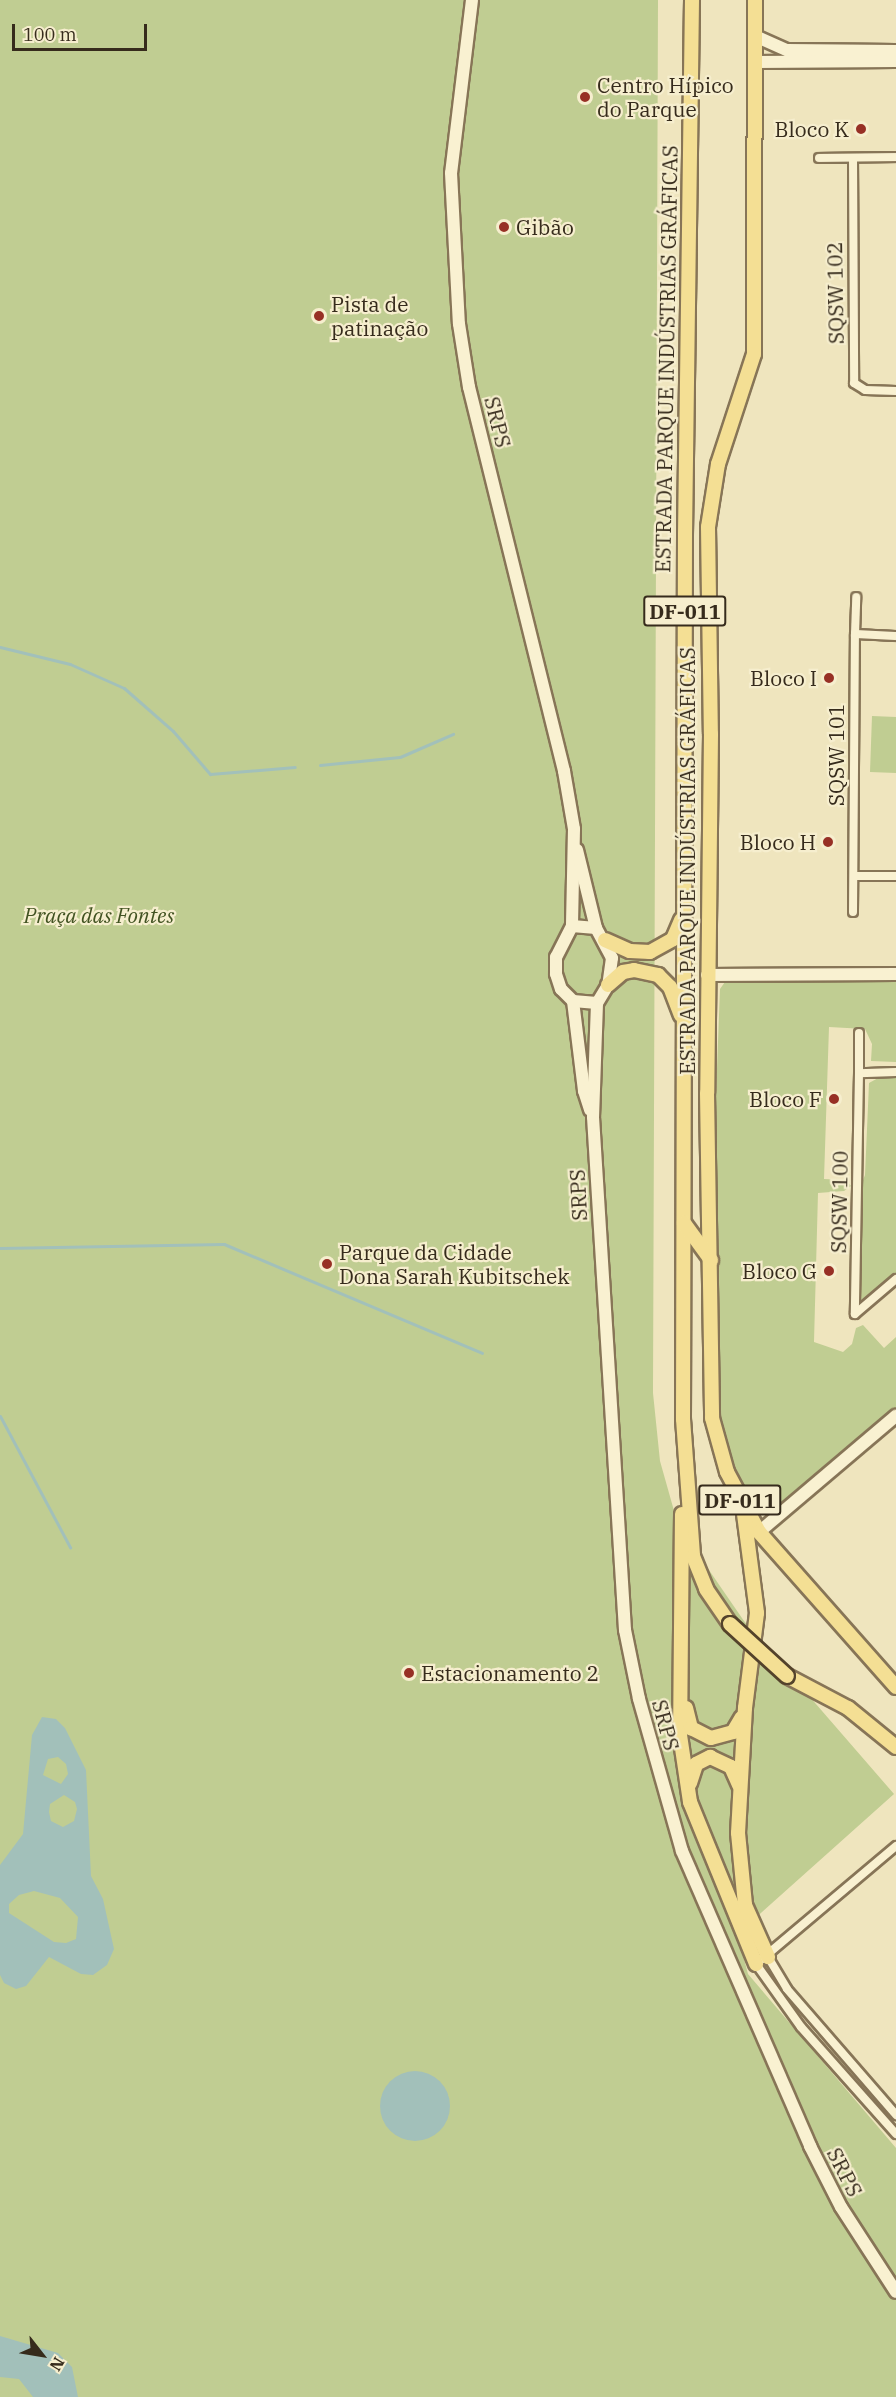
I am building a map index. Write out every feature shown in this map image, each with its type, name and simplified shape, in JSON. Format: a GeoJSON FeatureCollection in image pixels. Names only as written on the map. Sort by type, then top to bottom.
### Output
{"type":"FeatureCollection","features":[{"type":"Feature","properties":{"kind":"main road","name":"SRPS"},"geometry":{"type":"LineString","coordinates":[[472,0],[451,173],[459,324],[469,387],[564,771],[575,846],[596,928],[605,940],[612,958],[609,985],[597,1003],[593,1117],[625,1630],[644,1722],[682,1851],[810,2146],[841,2207],[896,2292]]}},
{"type":"Feature","properties":{"kind":"main road","name":"ESTRADA PARQUE INDÚSTRIAS GRÁFICAS"},"geometry":{"type":"LineString","coordinates":[[692,0],[685,535],[683,1419],[693,1556],[706,1589],[730,1624],[787,1676],[848,1708],[896,1747]]}},
{"type":"Feature","properties":{"kind":"main road","name":"ESTRADA PARQUE INDÚSTRIAS GRÁFICAS"},"geometry":{"type":"LineString","coordinates":[[754,0],[756,36],[754,354],[718,464],[708,527],[708,975],[712,1418],[719,1451],[743,1507],[759,1532],[896,1687]]}},
{"type":"Feature","properties":{"kind":"main road"},"geometry":{"type":"LineString","coordinates":[[756,36],[787,50],[818,56],[896,61]]}},
{"type":"Feature","properties":{"kind":"main road"},"geometry":{"type":"LineString","coordinates":[[756,63],[896,51]]}},
{"type":"Feature","properties":{"kind":"main road","name":"SRPS"},"geometry":{"type":"LineString","coordinates":[[575,846],[572,926],[556,957],[556,974],[561,989],[573,1001],[584,1091],[593,1117]]}},
{"type":"Feature","properties":{"kind":"main road"},"geometry":{"type":"LineString","coordinates":[[605,940],[630,951],[658,950],[677,932],[685,900]]}},
{"type":"Feature","properties":{"kind":"main road"},"geometry":{"type":"LineString","coordinates":[[572,926],[596,928]]}},
{"type":"Feature","properties":{"kind":"main road"},"geometry":{"type":"LineString","coordinates":[[609,985],[623,972],[634,970],[658,975],[678,1004],[684,1029]]}},
{"type":"Feature","properties":{"kind":"main road"},"geometry":{"type":"LineString","coordinates":[[708,975],[896,974]]}},
{"type":"Feature","properties":{"kind":"main road"},"geometry":{"type":"LineString","coordinates":[[573,1001],[597,1003]]}},
{"type":"Feature","properties":{"kind":"main road"},"geometry":{"type":"LineString","coordinates":[[684,1223],[711,1262]]}},
{"type":"Feature","properties":{"kind":"main road"},"geometry":{"type":"LineString","coordinates":[[759,1532],[896,1416]]}},
{"type":"Feature","properties":{"kind":"main road"},"geometry":{"type":"LineString","coordinates":[[683,1419],[680,1735],[690,1802],[762,1960]]}},
{"type":"Feature","properties":{"kind":"main road"},"geometry":{"type":"LineString","coordinates":[[743,1507],[757,1604],[746,1708],[738,1833],[745,1905],[762,1960]]}},
{"type":"Feature","properties":{"kind":"main road"},"geometry":{"type":"LineString","coordinates":[[682,1670],[687,1719],[698,1734],[711,1738],[727,1736],[737,1728],[746,1708]]}},
{"type":"Feature","properties":{"kind":"main road"},"geometry":{"type":"LineString","coordinates":[[690,1802],[691,1772],[696,1764],[710,1757],[730,1767],[740,1787]]}},
{"type":"Feature","properties":{"kind":"street"},"geometry":{"type":"LineString","coordinates":[[819,158],[896,157]]}},
{"type":"Feature","properties":{"kind":"street","name":"SQSW 102"},"geometry":{"type":"LineString","coordinates":[[853,158],[854,383],[865,390],[896,391]]}},
{"type":"Feature","properties":{"kind":"street","name":"SQSW 101"},"geometry":{"type":"LineString","coordinates":[[853,912],[856,597]]}},
{"type":"Feature","properties":{"kind":"street"},"geometry":{"type":"LineString","coordinates":[[855,634],[896,636]]}},
{"type":"Feature","properties":{"kind":"street"},"geometry":{"type":"LineString","coordinates":[[854,876],[896,876]]}},
{"type":"Feature","properties":{"kind":"street"},"geometry":{"type":"LineString","coordinates":[[859,1033],[860,1073],[896,1072]]}},
{"type":"Feature","properties":{"kind":"street","name":"SQSW 100"},"geometry":{"type":"LineString","coordinates":[[860,1073],[855,1314],[896,1279]]}},
{"type":"Feature","properties":{"kind":"street"},"geometry":{"type":"LineString","coordinates":[[762,1960],[896,1846]]}},
{"type":"Feature","properties":{"kind":"street"},"geometry":{"type":"LineString","coordinates":[[762,1960],[896,2115]]}},
{"type":"Feature","properties":{"kind":"street"},"geometry":{"type":"LineString","coordinates":[[762,1960],[795,2020],[896,2134]]}},
{"type":"Feature","properties":{"kind":"green space","name":"Parque da Cidade Dona Sarah Kubitschek"},"geometry":{"type":"Polygon","coordinates":[[[0,0],[658,0],[653,1393],[660,1461],[678,1525],[744,1621],[894,1794],[753,1920],[740,1944],[748,1974],[896,2148],[896,2397],[0,2397],[0,0]]]}},
{"type":"Feature","properties":{"kind":"green space"},"geometry":{"type":"Polygon","coordinates":[[[872,716],[896,717],[896,773],[870,772],[872,716]]]}},
{"type":"Feature","properties":{"kind":"green space"},"geometry":{"type":"Polygon","coordinates":[[[727,979],[896,979],[896,1062],[871,1061],[872,1044],[865,1029],[829,1027],[824,1179],[846,1180],[851,1186],[844,1191],[818,1193],[814,1342],[843,1352],[852,1344],[856,1328],[863,1325],[884,1348],[896,1337],[896,1408],[769,1517],[755,1511],[745,1495],[725,1440],[717,1401],[716,1095],[720,989],[727,979]]]}},
{"type":"Feature","properties":{"kind":"green space"},"geometry":{"type":"Polygon","coordinates":[[[880,1077],[896,1077],[896,1275],[862,1301],[858,1295],[860,1188],[865,1175],[869,1083],[880,1077]]]}},
{"type":"Feature","properties":{"kind":"water"},"geometry":{"type":"Polygon","coordinates":[[[42,1717],[56,1719],[65,1728],[86,1770],[91,1876],[103,1899],[114,1949],[107,1965],[93,1975],[81,1974],[49,1957],[26,1986],[16,1989],[4,1983],[0,1975],[0,1865],[23,1834],[32,1735],[42,1717]],[[58,1757],[48,1759],[43,1775],[61,1784],[68,1774],[66,1764],[58,1757]],[[64,1795],[50,1804],[51,1821],[63,1827],[74,1821],[77,1809],[75,1802],[64,1795]],[[34,1891],[19,1895],[9,1904],[9,1913],[54,1942],[66,1943],[76,1939],[78,1917],[60,1898],[34,1891]]]}},
{"type":"Feature","properties":{"kind":"water"},"geometry":{"type":"Polygon","coordinates":[[[422,2071],[435,2077],[444,2086],[448,2092],[450,2106],[448,2120],[440,2131],[429,2139],[408,2141],[390,2131],[382,2120],[380,2099],[390,2081],[401,2073],[422,2071]]]}},
{"type":"Feature","properties":{"kind":"water"},"geometry":{"type":"Polygon","coordinates":[[[0,2336],[58,2353],[72,2367],[78,2397],[33,2397],[19,2379],[0,2377],[0,2336]]]}},
{"type":"Feature","properties":{"kind":"waterway"},"geometry":{"type":"LineString","coordinates":[[0,647],[70,664],[124,688],[173,731],[210,774],[295,767]]}},
{"type":"Feature","properties":{"kind":"waterway"},"geometry":{"type":"LineString","coordinates":[[320,765],[400,757],[453,734]]}},
{"type":"Feature","properties":{"kind":"waterway"},"geometry":{"type":"LineString","coordinates":[[0,1248],[224,1244],[482,1353]]}},
{"type":"Feature","properties":{"kind":"waterway"},"geometry":{"type":"LineString","coordinates":[[0,1416],[70,1547]]}},
{"type":"Feature","properties":{"kind":"place","name":"Centro Hípico do Parque"},"geometry":{"type":"Point","coordinates":[585,97]}},
{"type":"Feature","properties":{"kind":"place","name":"Bloco K"},"geometry":{"type":"Point","coordinates":[861,129]}},
{"type":"Feature","properties":{"kind":"place","name":"Gibão"},"geometry":{"type":"Point","coordinates":[504,227]}},
{"type":"Feature","properties":{"kind":"place","name":"Pista de patinação"},"geometry":{"type":"Point","coordinates":[319,316]}},
{"type":"Feature","properties":{"kind":"place","name":"Bloco I"},"geometry":{"type":"Point","coordinates":[829,678]}},
{"type":"Feature","properties":{"kind":"place","name":"Bloco H"},"geometry":{"type":"Point","coordinates":[828,842]}},
{"type":"Feature","properties":{"kind":"place","name":"Bloco F"},"geometry":{"type":"Point","coordinates":[834,1099]}},
{"type":"Feature","properties":{"kind":"place","name":"Parque da Cidade Dona Sarah Kubitschek"},"geometry":{"type":"Point","coordinates":[327,1264]}},
{"type":"Feature","properties":{"kind":"place","name":"Bloco G"},"geometry":{"type":"Point","coordinates":[829,1271]}},
{"type":"Feature","properties":{"kind":"place","name":"Estacionamento 2"},"geometry":{"type":"Point","coordinates":[409,1673]}},
{"type":"Feature","properties":{"kind":"park label","name":"Praça das Fontes"},"geometry":{"type":"Point","coordinates":[99,915]}}]}
